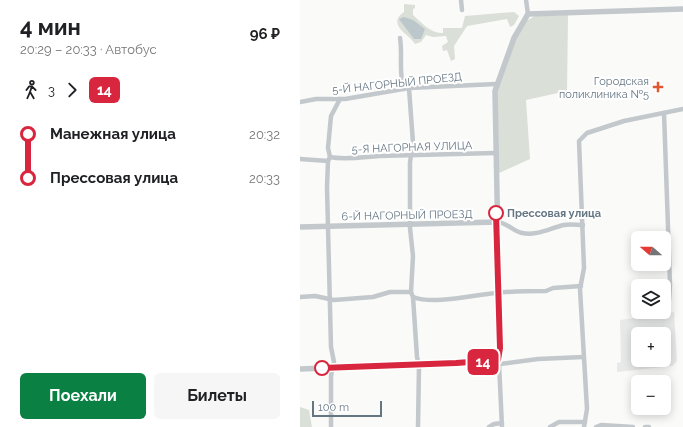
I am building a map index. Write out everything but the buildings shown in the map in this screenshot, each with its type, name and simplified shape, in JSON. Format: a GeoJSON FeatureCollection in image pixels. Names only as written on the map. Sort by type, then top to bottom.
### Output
{"type":"FeatureCollection","features":[{"type":"Feature","properties":{"kind":"street"},"geometry":{"type":"LineString","coordinates":[[461,0],[462,10]]}},
{"type":"Feature","properties":{"kind":"street"},"geometry":{"type":"LineString","coordinates":[[489,427],[494,424],[502,426],[499,362],[500,292],[496,222],[496,84],[514,38],[528,14],[526,0]]}},
{"type":"Feature","properties":{"kind":"street"},"geometry":{"type":"LineString","coordinates":[[528,14],[683,9]]}},
{"type":"Feature","properties":{"kind":"street"},"geometry":{"type":"LineString","coordinates":[[400,38],[401,61],[399,68],[406,89],[413,143],[411,224],[413,256],[412,294],[417,356],[420,365],[421,426]]}},
{"type":"Feature","properties":{"kind":"street","name":"5-Й НАГОРНЫЙ ПРОЕЗД"},"geometry":{"type":"LineString","coordinates":[[300,102],[316,99],[340,99],[406,89],[496,84]]}},
{"type":"Feature","properties":{"kind":"street"},"geometry":{"type":"LineString","coordinates":[[331,427],[332,368],[334,362],[331,348],[327,227],[328,148],[331,116],[340,99]]}},
{"type":"Feature","properties":{"kind":"street"},"geometry":{"type":"LineString","coordinates":[[585,425],[587,409],[583,357],[581,286],[584,268],[579,141],[587,133],[609,126],[683,109]]}},
{"type":"Feature","properties":{"kind":"street"},"geometry":{"type":"LineString","coordinates":[[664,113],[670,279]]}},
{"type":"Feature","properties":{"kind":"street","name":"5-Я НАГОРНАЯ УЛИЦА"},"geometry":{"type":"LineString","coordinates":[[300,159],[495,153]]}},
{"type":"Feature","properties":{"kind":"street","name":"6-Й НАГОРНЫЙ ПРОЕЗД"},"geometry":{"type":"LineString","coordinates":[[300,227],[501,222],[521,233],[532,233],[548,231],[566,224],[583,225]]}},
{"type":"Feature","properties":{"kind":"street"},"geometry":{"type":"LineString","coordinates":[[300,297],[315,296],[330,299],[373,297],[382,293],[412,294],[435,299],[457,298],[500,292],[546,291],[553,288],[581,286]]}},
{"type":"Feature","properties":{"kind":"street"},"geometry":{"type":"LineString","coordinates":[[300,369],[499,362],[583,357]]}},
{"type":"Feature","properties":{"kind":"street"},"geometry":{"type":"LineString","coordinates":[[550,427],[559,422],[590,427]]}},
{"type":"Feature","properties":{"kind":"street"},"geometry":{"type":"LineString","coordinates":[[596,427],[601,425],[633,427]]}},
{"type":"Feature","properties":{"kind":"shaded area"},"geometry":{"type":"Polygon","coordinates":[[[404,4],[415,5],[413,15],[431,30],[439,33],[443,33],[443,28],[462,28],[465,16],[514,12],[519,16],[514,25],[510,27],[507,19],[467,26],[454,46],[455,59],[451,61],[447,50],[443,51],[442,46],[448,42],[446,36],[433,37],[426,35],[421,42],[415,44],[400,29],[397,21],[404,12],[404,4]]]}},
{"type":"Feature","properties":{"kind":"shaded area"},"geometry":{"type":"Polygon","coordinates":[[[568,15],[567,91],[526,100],[530,159],[497,174],[497,92],[515,38],[526,21],[535,16],[568,15]]]}},
{"type":"Feature","properties":{"kind":"shaded area"},"geometry":{"type":"Polygon","coordinates":[[[404,17],[413,20],[425,29],[421,39],[414,39],[399,19],[404,17]]]}},
{"type":"Feature","properties":{"kind":"shaded area"},"geometry":{"type":"Polygon","coordinates":[[[671,312],[674,312],[677,361],[672,366],[671,327],[631,327],[631,367],[663,367],[617,372],[617,363],[621,362],[620,320],[631,318],[671,319],[671,312]]]}},
{"type":"Feature","properties":{"kind":"shaded area"},"geometry":{"type":"Polygon","coordinates":[[[300,407],[309,410],[312,427],[300,427],[300,407]]]}},
{"type":"Feature","properties":{"kind":"bus line","name":"14"},"geometry":{"type":"LineString","coordinates":[[322,368],[498,360],[500,354],[500,292],[496,213]]}},
{"type":"Feature","properties":{"kind":"place","name":"Городская поликлиника №5"},"geometry":{"type":"Point","coordinates":[658,87]}},
{"type":"Feature","properties":{"kind":"place","name":"Прессовая улица"},"geometry":{"type":"Point","coordinates":[496,213]}}]}
